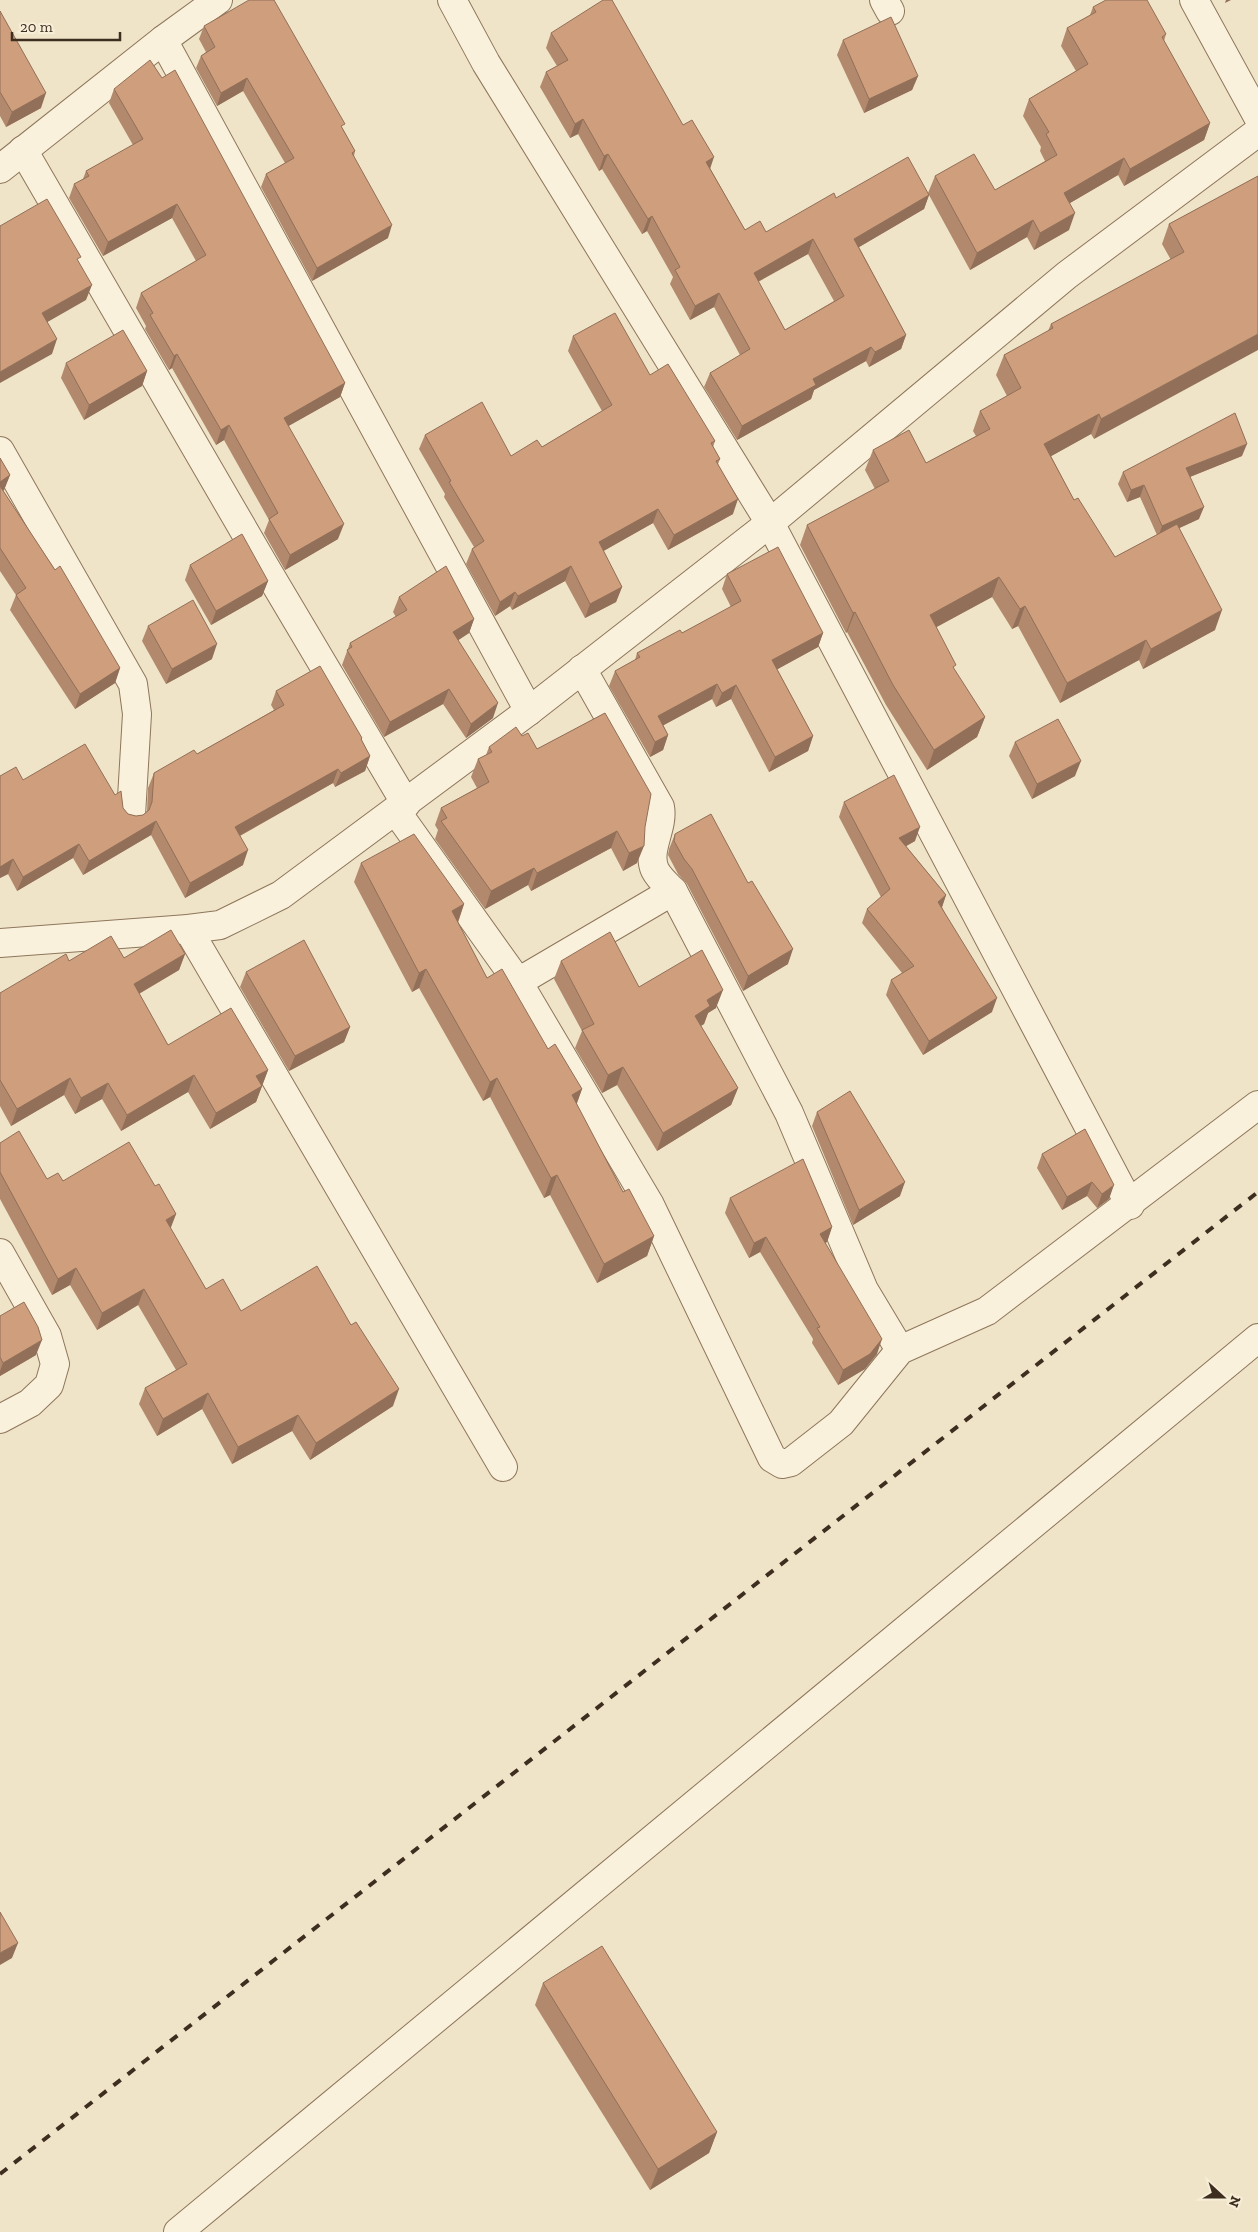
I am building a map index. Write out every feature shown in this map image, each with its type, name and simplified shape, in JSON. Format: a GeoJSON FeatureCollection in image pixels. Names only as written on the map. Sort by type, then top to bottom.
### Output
{"type":"FeatureCollection","features":[{"type":"Feature","properties":{"kind":"street"},"geometry":{"type":"LineString","coordinates":[[0,169],[218,0]]}},
{"type":"Feature","properties":{"kind":"street"},"geometry":{"type":"LineString","coordinates":[[452,0],[486,63],[770,523],[1130,1204]]}},
{"type":"Feature","properties":{"kind":"street"},"geometry":{"type":"LineString","coordinates":[[1194,0],[1258,118]]}},
{"type":"Feature","properties":{"kind":"street"},"geometry":{"type":"LineString","coordinates":[[164,40],[529,711]]}},
{"type":"Feature","properties":{"kind":"street"},"geometry":{"type":"LineString","coordinates":[[0,943],[188,930],[220,925],[281,896],[529,711],[770,523],[1067,275],[1258,132]]}},
{"type":"Feature","properties":{"kind":"street"},"geometry":{"type":"LineString","coordinates":[[24,150],[264,565],[401,808],[518,982],[650,1205],[772,1458],[782,1464],[791,1462],[841,1423],[900,1350],[987,1311],[1258,1105]]}},
{"type":"Feature","properties":{"kind":"street"},"geometry":{"type":"LineString","coordinates":[[0,451],[133,684],[137,714],[131,816]]}},
{"type":"Feature","properties":{"kind":"street"},"geometry":{"type":"LineString","coordinates":[[582,669],[660,807],[662,816],[653,855],[656,872],[673,892],[788,1113],[864,1290],[900,1350]]}},
{"type":"Feature","properties":{"kind":"street"},"geometry":{"type":"LineString","coordinates":[[518,982],[673,892]]}},
{"type":"Feature","properties":{"kind":"street"},"geometry":{"type":"LineString","coordinates":[[188,930],[503,1467]]}},
{"type":"Feature","properties":{"kind":"street"},"geometry":{"type":"LineString","coordinates":[[0,1253],[47,1336],[55,1364],[49,1385],[30,1403],[0,1419]]}},
{"type":"Feature","properties":{"kind":"street"},"geometry":{"type":"LineString","coordinates":[[178,2232],[1258,1338]]}},
{"type":"Feature","properties":{"kind":"building"},"geometry":{"type":"Polygon","coordinates":[[[249,0],[274,0],[345,124],[341,126],[355,151],[352,153],[392,225],[317,268],[266,174],[294,158],[247,78],[221,93],[201,56],[215,47],[204,26],[249,0]]]}},
{"type":"Feature","properties":{"kind":"building"},"geometry":{"type":"Polygon","coordinates":[[[603,0],[612,0],[683,125],[692,120],[714,157],[706,162],[745,230],[760,221],[766,232],[834,193],[836,198],[908,157],[929,195],[854,239],[906,335],[875,352],[871,347],[813,379],[816,385],[742,426],[710,373],[750,349],[719,293],[695,306],[675,270],[680,267],[652,216],[648,219],[608,154],[604,156],[583,119],[575,124],[546,72],[568,60],[551,33],[603,0]],[[813,239],[754,273],[785,330],[844,296],[813,239]]]}},
{"type":"Feature","properties":{"kind":"building"},"geometry":{"type":"Polygon","coordinates":[[[1106,0],[1147,0],[1166,34],[1162,37],[1210,123],[1130,169],[1124,158],[1064,193],[1075,213],[1040,233],[1033,220],[977,253],[935,176],[974,154],[995,190],[1057,155],[1046,134],[1049,132],[1029,99],[1088,64],[1067,28],[1096,12],[1093,7],[1106,0]]]}},
{"type":"Feature","properties":{"kind":"building"},"geometry":{"type":"Polygon","coordinates":[[[0,11],[46,93],[12,112],[0,92],[0,11]]]}},
{"type":"Feature","properties":{"kind":"building"},"geometry":{"type":"Polygon","coordinates":[[[891,17],[918,76],[869,99],[843,40],[891,17]]]}},
{"type":"Feature","properties":{"kind":"building"},"geometry":{"type":"Polygon","coordinates":[[[150,60],[162,78],[175,70],[345,383],[284,418],[344,524],[290,555],[269,519],[278,513],[229,425],[221,430],[177,354],[174,356],[150,315],[153,313],[141,293],[206,255],[177,204],[108,242],[74,184],[89,176],[86,171],[143,139],[114,89],[150,60]]]}},
{"type":"Feature","properties":{"kind":"building"},"geometry":{"type":"Polygon","coordinates":[[[1258,176],[1258,334],[1101,419],[1099,414],[1044,444],[1074,500],[1078,498],[1115,557],[1177,524],[1222,610],[1151,649],[1146,640],[1067,683],[1025,606],[1020,609],[999,577],[930,615],[956,665],[953,667],[985,717],[934,750],[893,685],[807,525],[889,481],[873,450],[909,430],[926,463],[990,429],[980,411],[1021,388],[1004,355],[1053,328],[1051,324],[1184,252],[1169,224],[1258,176]]]}},
{"type":"Feature","properties":{"kind":"building"},"geometry":{"type":"Polygon","coordinates":[[[47,199],[81,257],[77,259],[92,285],[42,313],[57,339],[0,372],[0,226],[47,199]]]}},
{"type":"Feature","properties":{"kind":"building"},"geometry":{"type":"Polygon","coordinates":[[[615,313],[650,375],[668,364],[715,441],[711,443],[720,459],[716,461],[738,499],[674,535],[658,509],[599,542],[622,587],[590,604],[571,566],[518,596],[515,592],[500,602],[472,549],[484,541],[449,482],[451,481],[425,435],[482,402],[511,456],[537,440],[542,447],[612,405],[573,336],[615,313]]]}},
{"type":"Feature","properties":{"kind":"building"},"geometry":{"type":"Polygon","coordinates":[[[123,330],[147,371],[89,405],[66,363],[123,330]]]}},
{"type":"Feature","properties":{"kind":"building"},"geometry":{"type":"Polygon","coordinates":[[[1235,413],[1247,444],[1186,468],[1204,507],[1162,526],[1144,485],[1131,490],[1123,472],[1235,413]]]}},
{"type":"Feature","properties":{"kind":"building"},"geometry":{"type":"Polygon","coordinates":[[[0,458],[10,475],[0,482],[0,458]]]}},
{"type":"Feature","properties":{"kind":"building"},"geometry":{"type":"Polygon","coordinates":[[[0,486],[55,570],[60,566],[120,668],[80,694],[16,595],[26,588],[0,548],[0,486]]]}},
{"type":"Feature","properties":{"kind":"building"},"geometry":{"type":"Polygon","coordinates":[[[242,534],[268,581],[216,611],[190,565],[242,534]]]}},
{"type":"Feature","properties":{"kind":"building"},"geometry":{"type":"Polygon","coordinates":[[[778,547],[823,633],[772,660],[813,736],[775,757],[736,685],[722,693],[717,684],[658,716],[668,735],[655,742],[615,671],[640,657],[637,653],[680,630],[682,633],[741,601],[727,574],[778,547]]]}},
{"type":"Feature","properties":{"kind":"building"},"geometry":{"type":"Polygon","coordinates":[[[446,566],[474,619],[453,632],[498,703],[471,724],[449,689],[390,722],[347,650],[352,647],[350,643],[407,610],[399,597],[446,566]]]}},
{"type":"Feature","properties":{"kind":"building"},"geometry":{"type":"Polygon","coordinates":[[[193,600],[217,644],[172,669],[148,626],[193,600]]]}},
{"type":"Feature","properties":{"kind":"building"},"geometry":{"type":"Polygon","coordinates":[[[320,666],[362,738],[370,756],[341,773],[338,769],[235,827],[248,850],[190,883],[156,821],[89,861],[79,844],[23,877],[13,859],[0,867],[0,776],[16,767],[23,780],[85,744],[115,795],[121,791],[123,808],[128,814],[143,815],[149,810],[152,802],[154,773],[194,750],[197,754],[284,705],[276,691],[320,666]]]}},
{"type":"Feature","properties":{"kind":"building"},"geometry":{"type":"Polygon","coordinates":[[[605,713],[651,794],[645,827],[644,846],[629,853],[617,831],[537,873],[534,868],[491,891],[441,821],[447,818],[441,808],[489,782],[478,759],[492,752],[489,747],[516,727],[522,736],[528,733],[537,749],[605,713]]]}},
{"type":"Feature","properties":{"kind":"building"},"geometry":{"type":"Polygon","coordinates":[[[1058,719],[1081,761],[1037,784],[1015,742],[1058,719]]]}},
{"type":"Feature","properties":{"kind":"building"},"geometry":{"type":"Polygon","coordinates":[[[894,775],[920,827],[899,838],[946,895],[938,902],[997,998],[929,1041],[891,980],[914,966],[867,909],[890,889],[844,802],[894,775]]]}},
{"type":"Feature","properties":{"kind":"building"},"geometry":{"type":"Polygon","coordinates":[[[711,814],[748,883],[752,881],[793,949],[748,976],[692,869],[674,841],[675,834],[711,814]]]}},
{"type":"Feature","properties":{"kind":"building"},"geometry":{"type":"Polygon","coordinates":[[[414,834],[464,904],[452,911],[487,978],[502,969],[548,1049],[555,1044],[582,1089],[572,1095],[623,1192],[629,1189],[654,1236],[604,1264],[557,1175],[551,1178],[497,1078],[490,1082],[426,969],[419,973],[361,863],[414,834]]]}},
{"type":"Feature","properties":{"kind":"building"},"geometry":{"type":"Polygon","coordinates":[[[171,930],[185,954],[134,984],[168,1045],[231,1008],[268,1070],[256,1076],[262,1086],[216,1113],[194,1075],[127,1115],[108,1083],[81,1098],[70,1078],[17,1109],[0,1080],[0,993],[66,954],[69,961],[111,936],[124,958],[171,930]]]}},
{"type":"Feature","properties":{"kind":"building"},"geometry":{"type":"Polygon","coordinates":[[[610,932],[639,987],[702,950],[723,990],[707,1000],[710,1006],[695,1016],[738,1088],[663,1133],[623,1067],[608,1075],[582,1030],[594,1024],[561,961],[610,932]]]}},
{"type":"Feature","properties":{"kind":"building"},"geometry":{"type":"Polygon","coordinates":[[[304,940],[350,1027],[295,1056],[246,972],[304,940]]]}},
{"type":"Feature","properties":{"kind":"building"},"geometry":{"type":"Polygon","coordinates":[[[850,1091],[905,1182],[859,1210],[817,1112],[850,1091]]]}},
{"type":"Feature","properties":{"kind":"building"},"geometry":{"type":"Polygon","coordinates":[[[1085,1129],[1114,1185],[1102,1194],[1092,1182],[1067,1197],[1042,1154],[1085,1129]]]}},
{"type":"Feature","properties":{"kind":"building"},"geometry":{"type":"Polygon","coordinates":[[[19,1131],[47,1179],[58,1173],[63,1181],[129,1142],[155,1186],[159,1184],[176,1214],[166,1220],[206,1289],[223,1279],[241,1311],[317,1266],[351,1325],[356,1322],[399,1389],[316,1443],[298,1415],[238,1447],[208,1393],[163,1419],[145,1388],[187,1364],[144,1289],[102,1313],[76,1268],[58,1279],[0,1172],[0,1143],[19,1131]]]}},
{"type":"Feature","properties":{"kind":"building"},"geometry":{"type":"Polygon","coordinates":[[[803,1159],[832,1227],[820,1234],[882,1339],[870,1354],[843,1370],[817,1328],[820,1327],[766,1237],[754,1243],[730,1198],[803,1159]]]}},
{"type":"Feature","properties":{"kind":"building"},"geometry":{"type":"Polygon","coordinates":[[[24,1302],[38,1327],[42,1340],[3,1363],[0,1357],[0,1316],[24,1302]]]}},
{"type":"Feature","properties":{"kind":"building"},"geometry":{"type":"Polygon","coordinates":[[[0,1912],[18,1943],[0,1953],[0,1912]]]}},
{"type":"Feature","properties":{"kind":"building"},"geometry":{"type":"Polygon","coordinates":[[[602,1946],[717,2132],[658,2169],[543,1983],[602,1946]]]}},
{"type":"Feature","properties":{"kind":"railway"},"geometry":{"type":"LineString","coordinates":[[0,2174],[1258,1192]]}}]}
